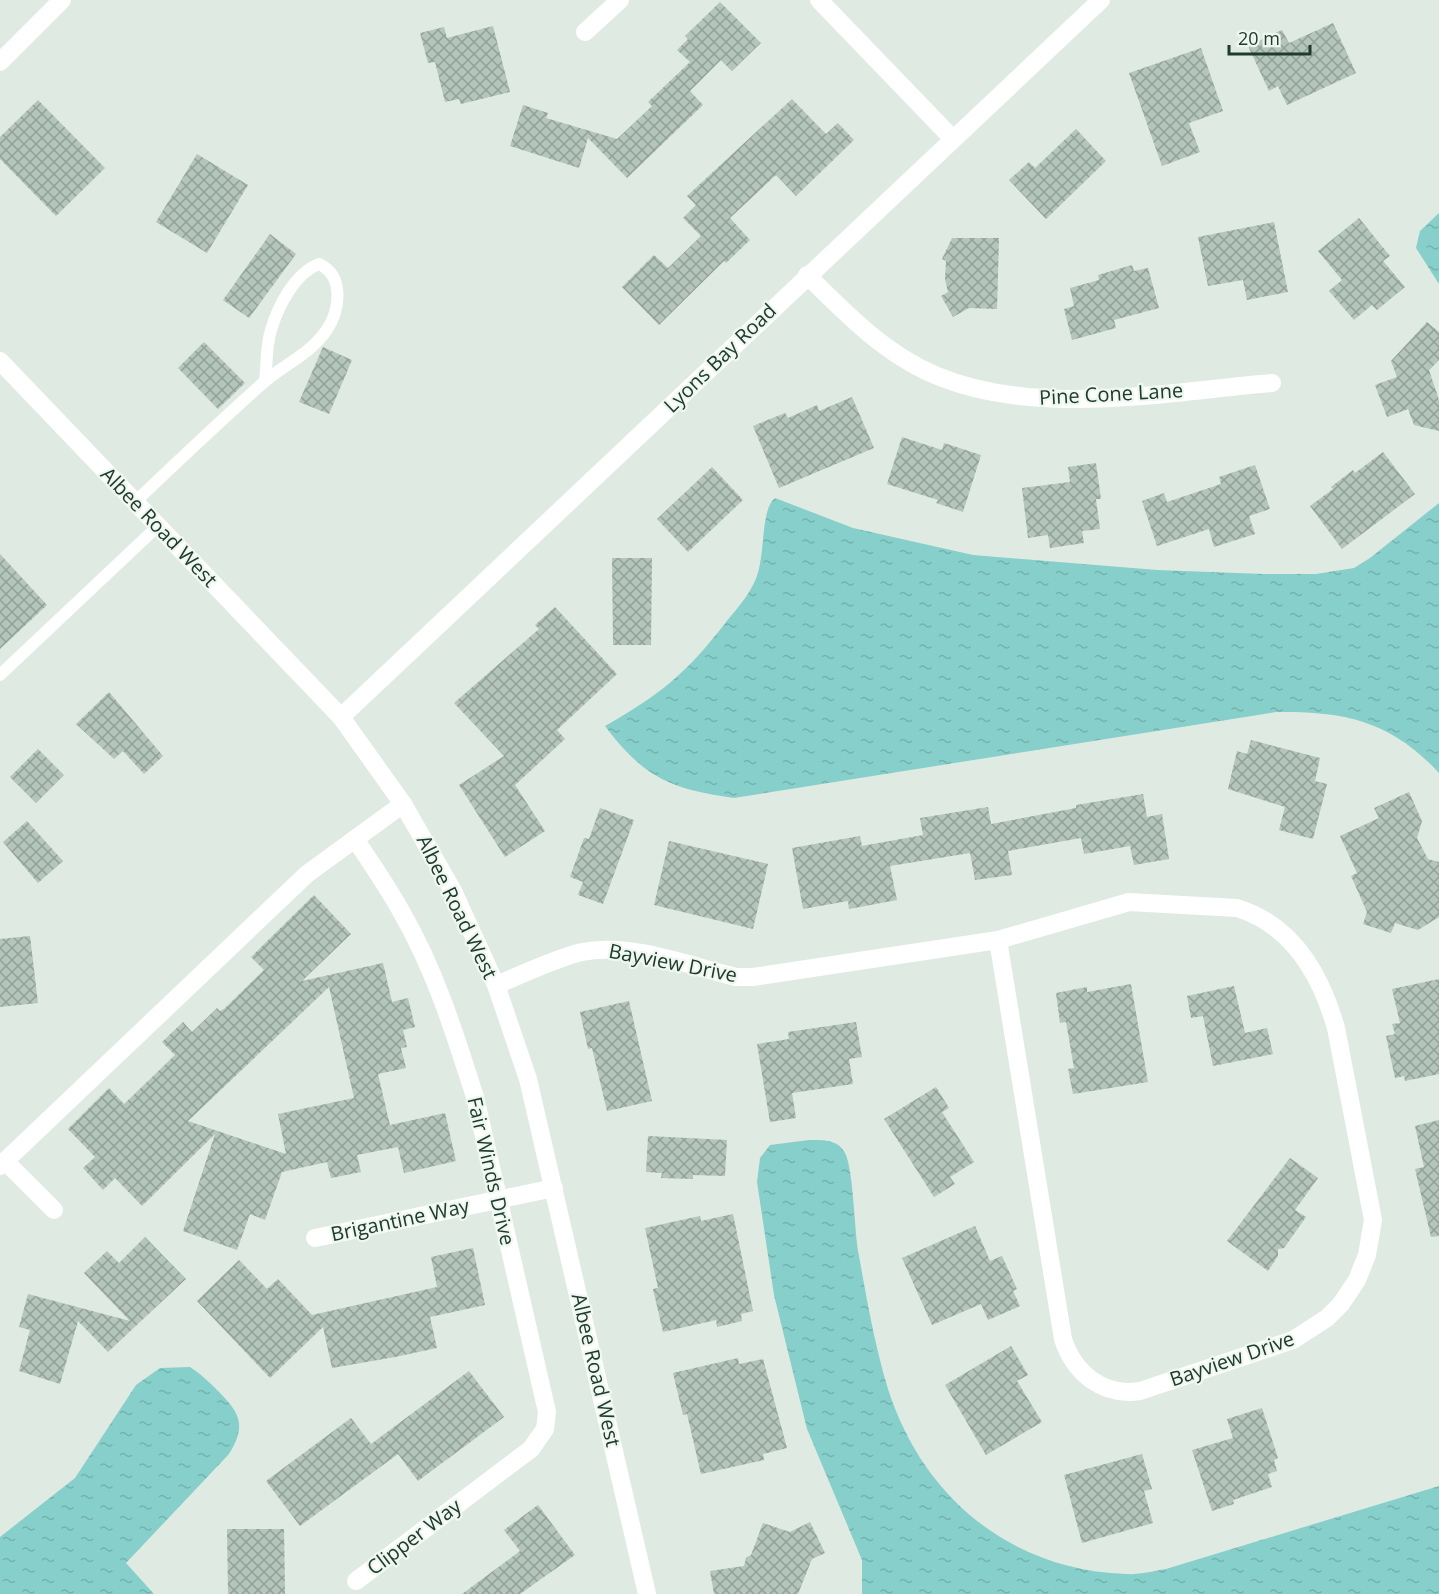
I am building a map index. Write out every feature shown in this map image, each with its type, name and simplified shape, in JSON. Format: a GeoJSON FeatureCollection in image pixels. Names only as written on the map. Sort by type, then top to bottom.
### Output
{"type":"FeatureCollection","features":[{"type":"Feature","properties":{"kind":"street"},"geometry":{"type":"LineString","coordinates":[[0,62],[62,0]]}},
{"type":"Feature","properties":{"kind":"street"},"geometry":{"type":"LineString","coordinates":[[585,32],[620,0]]}},
{"type":"Feature","properties":{"kind":"street"},"geometry":{"type":"LineString","coordinates":[[819,0],[952,138]]}},
{"type":"Feature","properties":{"kind":"street","name":"Lyons Bay Road"},"geometry":{"type":"LineString","coordinates":[[341,717],[952,138],[1101,0]]}},
{"type":"Feature","properties":{"kind":"street","name":"Pine Cone Lane"},"geometry":{"type":"LineString","coordinates":[[807,275],[865,331],[899,356],[934,375],[971,388],[1016,396],[1088,399],[1272,383]]}},
{"type":"Feature","properties":{"kind":"street","name":"Albee Road West"},"geometry":{"type":"LineString","coordinates":[[0,361],[341,717],[403,804],[453,891],[496,985],[528,1079],[647,1594]]}},
{"type":"Feature","properties":{"kind":"street"},"geometry":{"type":"LineString","coordinates":[[54,1210],[3,1163],[307,874],[403,804]]}},
{"type":"Feature","properties":{"kind":"street","name":"Fair Winds Drive"},"geometry":{"type":"LineString","coordinates":[[355,839],[403,913],[439,991],[475,1097],[547,1412],[545,1429],[531,1449],[473,1494]]}},
{"type":"Feature","properties":{"kind":"street","name":"Bayview Drive"},"geometry":{"type":"LineString","coordinates":[[496,985],[581,952],[604,949],[628,951],[736,977],[753,977],[998,940],[1113,905],[1148,903],[1237,908],[1250,912],[1263,918],[1304,956],[1328,999],[1336,1028],[1373,1220],[1367,1255],[1357,1280],[1341,1304],[1327,1318],[1293,1340],[1140,1391],[1117,1392],[1100,1386],[1085,1375],[1067,1352],[1063,1339],[998,940]]}},
{"type":"Feature","properties":{"kind":"street","name":"Brigantine Way"},"geometry":{"type":"LineString","coordinates":[[315,1238],[554,1188]]}},
{"type":"Feature","properties":{"kind":"street","name":"Clipper Way"},"geometry":{"type":"LineString","coordinates":[[356,1581],[473,1494]]}},
{"type":"Feature","properties":{"kind":"lane"},"geometry":{"type":"LineString","coordinates":[[135,502],[265,381],[298,359],[326,331],[336,314],[337,289],[333,275],[328,268],[319,264],[310,267],[284,298],[270,331],[265,381]]}},
{"type":"Feature","properties":{"kind":"lane"},"geometry":{"type":"LineString","coordinates":[[0,675],[158,526]]}},
{"type":"Feature","properties":{"kind":"water"},"geometry":{"type":"Polygon","coordinates":[[[1439,213],[1439,284],[1416,248],[1420,231],[1439,213]]]}},
{"type":"Feature","properties":{"kind":"water"},"geometry":{"type":"Polygon","coordinates":[[[775,498],[853,528],[973,555],[1157,570],[1263,574],[1316,574],[1354,568],[1439,503],[1439,773],[1403,741],[1365,723],[1324,714],[1276,712],[734,798],[676,785],[646,769],[619,744],[605,726],[642,704],[672,682],[712,640],[742,602],[755,581],[761,560],[767,512],[775,498]]]}},
{"type":"Feature","properties":{"kind":"water"},"geometry":{"type":"Polygon","coordinates":[[[809,1140],[829,1141],[838,1145],[845,1153],[848,1162],[857,1245],[872,1323],[888,1389],[904,1428],[924,1463],[948,1494],[977,1521],[1009,1542],[1045,1559],[1084,1569],[1136,1574],[1166,1569],[1439,1486],[1439,1594],[862,1594],[862,1560],[807,1429],[774,1295],[757,1182],[760,1158],[770,1145],[809,1140]]]}},
{"type":"Feature","properties":{"kind":"water"},"geometry":{"type":"Polygon","coordinates":[[[190,1367],[205,1378],[232,1407],[239,1421],[238,1436],[229,1454],[126,1563],[154,1594],[0,1594],[0,1537],[75,1478],[136,1385],[160,1368],[190,1367]]]}},
{"type":"Feature","properties":{"kind":"building"},"geometry":{"type":"Polygon","coordinates":[[[720,2],[761,43],[732,71],[721,60],[690,91],[703,105],[627,178],[588,138],[579,168],[510,146],[523,105],[548,113],[546,118],[617,139],[652,106],[648,102],[690,62],[677,50],[688,39],[685,36],[720,2]]]}},
{"type":"Feature","properties":{"kind":"building"},"geometry":{"type":"Polygon","coordinates":[[[1333,23],[1356,73],[1287,105],[1278,86],[1269,91],[1248,46],[1282,30],[1289,43],[1333,23]]]}},
{"type":"Feature","properties":{"kind":"building"},"geometry":{"type":"Polygon","coordinates":[[[493,26],[510,92],[461,104],[459,99],[445,102],[435,62],[428,63],[420,33],[444,27],[447,38],[493,26]]]}},
{"type":"Feature","properties":{"kind":"building"},"geometry":{"type":"Polygon","coordinates":[[[1201,48],[1223,111],[1189,123],[1200,152],[1162,166],[1129,73],[1201,48]]]}},
{"type":"Feature","properties":{"kind":"building"},"geometry":{"type":"Polygon","coordinates":[[[792,99],[826,134],[838,123],[854,140],[796,196],[776,175],[730,218],[750,240],[726,263],[724,261],[659,325],[622,287],[654,255],[668,268],[701,236],[683,218],[696,205],[687,196],[792,99]]]}},
{"type":"Feature","properties":{"kind":"building"},"geometry":{"type":"Polygon","coordinates":[[[38,100],[105,168],[56,216],[0,159],[0,137],[38,100]]]}},
{"type":"Feature","properties":{"kind":"building"},"geometry":{"type":"Polygon","coordinates":[[[1076,129],[1106,161],[1046,219],[1009,180],[1029,162],[1035,168],[1076,129]]]}},
{"type":"Feature","properties":{"kind":"building"},"geometry":{"type":"Polygon","coordinates":[[[197,154],[248,185],[207,253],[156,222],[197,154]]]}},
{"type":"Feature","properties":{"kind":"building"},"geometry":{"type":"Polygon","coordinates":[[[1359,218],[1390,256],[1383,261],[1405,287],[1377,310],[1372,305],[1354,320],[1329,291],[1342,280],[1318,251],[1359,218]]]}},
{"type":"Feature","properties":{"kind":"building"},"geometry":{"type":"Polygon","coordinates":[[[1274,222],[1288,292],[1247,300],[1243,280],[1208,286],[1198,237],[1274,222]]]}},
{"type":"Feature","properties":{"kind":"building"},"geometry":{"type":"Polygon","coordinates":[[[270,234],[296,254],[249,318],[223,300],[270,234]]]}},
{"type":"Feature","properties":{"kind":"building"},"geometry":{"type":"Polygon","coordinates":[[[952,238],[999,238],[997,309],[969,308],[953,317],[941,296],[948,292],[945,279],[946,261],[942,259],[952,238]]]}},
{"type":"Feature","properties":{"kind":"building"},"geometry":{"type":"Polygon","coordinates":[[[1132,265],[1134,271],[1148,268],[1159,308],[1114,320],[1116,328],[1072,340],[1064,309],[1074,306],[1070,288],[1099,280],[1098,275],[1132,265]]]}},
{"type":"Feature","properties":{"kind":"building"},"geometry":{"type":"Polygon","coordinates":[[[1427,322],[1439,332],[1439,360],[1429,370],[1439,400],[1439,431],[1414,425],[1408,409],[1387,417],[1375,385],[1397,377],[1391,361],[1427,322]]]}},
{"type":"Feature","properties":{"kind":"building"},"geometry":{"type":"Polygon","coordinates":[[[204,342],[245,383],[218,409],[178,368],[204,342]]]}},
{"type":"Feature","properties":{"kind":"building"},"geometry":{"type":"Polygon","coordinates":[[[323,347],[352,360],[329,414],[299,402],[323,347]]]}},
{"type":"Feature","properties":{"kind":"building"},"geometry":{"type":"Polygon","coordinates":[[[852,397],[874,448],[779,488],[753,426],[785,413],[788,418],[817,405],[819,411],[852,397]]]}},
{"type":"Feature","properties":{"kind":"building"},"geometry":{"type":"Polygon","coordinates":[[[902,437],[942,450],[944,443],[981,455],[963,512],[936,503],[938,500],[887,484],[902,437]]]}},
{"type":"Feature","properties":{"kind":"building"},"geometry":{"type":"Polygon","coordinates":[[[1383,452],[1415,494],[1342,549],[1310,506],[1353,470],[1355,473],[1383,452]]]}},
{"type":"Feature","properties":{"kind":"building"},"geometry":{"type":"Polygon","coordinates":[[[1096,463],[1101,499],[1096,499],[1100,529],[1082,531],[1084,543],[1050,548],[1048,535],[1028,538],[1022,488],[1070,482],[1068,467],[1096,463]]]}},
{"type":"Feature","properties":{"kind":"building"},"geometry":{"type":"Polygon","coordinates":[[[1255,465],[1270,509],[1249,516],[1255,534],[1214,547],[1209,529],[1157,546],[1142,501],[1164,493],[1167,502],[1221,484],[1219,477],[1255,465]]]}},
{"type":"Feature","properties":{"kind":"building"},"geometry":{"type":"Polygon","coordinates":[[[712,467],[743,500],[688,552],[657,519],[712,467]]]}},
{"type":"Feature","properties":{"kind":"building"},"geometry":{"type":"Polygon","coordinates":[[[0,554],[47,605],[0,649],[0,554]]]}},
{"type":"Feature","properties":{"kind":"building"},"geometry":{"type":"Polygon","coordinates":[[[612,558],[652,558],[651,645],[613,645],[612,558]]]}},
{"type":"Feature","properties":{"kind":"building"},"geometry":{"type":"Polygon","coordinates":[[[555,607],[617,674],[557,730],[565,739],[515,785],[545,831],[505,857],[459,785],[504,756],[454,703],[539,629],[535,625],[555,607]]]}},
{"type":"Feature","properties":{"kind":"building"},"geometry":{"type":"Polygon","coordinates":[[[109,692],[163,756],[144,774],[123,751],[114,759],[76,724],[109,692]]]}},
{"type":"Feature","properties":{"kind":"building"},"geometry":{"type":"Polygon","coordinates":[[[1251,740],[1320,758],[1315,781],[1327,784],[1313,839],[1279,830],[1285,807],[1228,789],[1237,751],[1247,754],[1251,740]]]}},
{"type":"Feature","properties":{"kind":"building"},"geometry":{"type":"Polygon","coordinates":[[[38,749],[64,775],[36,803],[10,777],[38,749]]]}},
{"type":"Feature","properties":{"kind":"building"},"geometry":{"type":"Polygon","coordinates":[[[1409,792],[1422,821],[1417,838],[1428,859],[1439,862],[1439,917],[1418,930],[1395,923],[1391,933],[1363,924],[1367,912],[1351,876],[1357,873],[1340,836],[1379,818],[1374,808],[1409,792]]]}},
{"type":"Feature","properties":{"kind":"building"},"geometry":{"type":"Polygon","coordinates":[[[1143,794],[1147,817],[1162,814],[1169,859],[1134,865],[1130,846],[1084,854],[1081,838],[1008,851],[1012,875],[975,880],[970,853],[890,866],[897,900],[849,909],[848,901],[803,909],[792,848],[860,836],[862,846],[923,835],[920,818],[988,807],[991,824],[1076,808],[1076,805],[1143,794]]]}},
{"type":"Feature","properties":{"kind":"building"},"geometry":{"type":"Polygon","coordinates":[[[600,808],[634,820],[603,904],[578,895],[583,882],[570,877],[584,838],[589,839],[600,808]]]}},
{"type":"Feature","properties":{"kind":"building"},"geometry":{"type":"Polygon","coordinates":[[[27,821],[63,861],[38,883],[3,842],[27,821]]]}},
{"type":"Feature","properties":{"kind":"building"},"geometry":{"type":"Polygon","coordinates":[[[669,841],[768,864],[753,929],[654,905],[669,841]]]}},
{"type":"Feature","properties":{"kind":"building"},"geometry":{"type":"Polygon","coordinates":[[[314,895],[351,934],[302,981],[383,963],[392,1002],[408,998],[415,1027],[403,1030],[407,1047],[401,1048],[406,1068],[378,1074],[390,1125],[445,1113],[456,1161],[404,1173],[398,1147],[357,1155],[361,1172],[331,1178],[327,1162],[282,1172],[265,1220],[250,1214],[237,1250],[183,1231],[215,1134],[142,1206],[115,1178],[103,1190],[83,1168],[95,1157],[68,1129],[109,1088],[124,1104],[175,1055],[162,1042],[183,1022],[192,1032],[217,1008],[220,1011],[224,1009],[264,970],[251,957],[314,895]],[[329,987],[188,1121],[286,1154],[278,1114],[354,1098],[329,987]]]}},
{"type":"Feature","properties":{"kind":"building"},"geometry":{"type":"Polygon","coordinates":[[[30,936],[38,1003],[0,1007],[0,939],[30,936]]]}},
{"type":"Feature","properties":{"kind":"building"},"geometry":{"type":"Polygon","coordinates":[[[1439,979],[1439,1074],[1405,1081],[1404,1076],[1395,1078],[1386,1036],[1395,1034],[1392,1024],[1400,1023],[1392,989],[1439,979]]]}},
{"type":"Feature","properties":{"kind":"building"},"geometry":{"type":"Polygon","coordinates":[[[1131,984],[1148,1082],[1073,1094],[1068,1069],[1074,1068],[1066,1022],[1060,1023],[1056,993],[1087,987],[1087,992],[1131,984]]]}},
{"type":"Feature","properties":{"kind":"building"},"geometry":{"type":"Polygon","coordinates":[[[1234,986],[1245,1033],[1267,1028],[1273,1054],[1213,1066],[1203,1016],[1191,1018],[1187,996],[1234,986]]]}},
{"type":"Feature","properties":{"kind":"building"},"geometry":{"type":"Polygon","coordinates":[[[629,1001],[652,1101],[607,1111],[592,1048],[588,1049],[580,1012],[629,1001]]]}},
{"type":"Feature","properties":{"kind":"building"},"geometry":{"type":"Polygon","coordinates":[[[856,1022],[862,1057],[849,1059],[853,1084],[792,1093],[796,1118],[770,1122],[757,1044],[789,1039],[788,1032],[856,1022]]]}},
{"type":"Feature","properties":{"kind":"building"},"geometry":{"type":"Polygon","coordinates":[[[936,1087],[949,1108],[942,1112],[974,1162],[950,1177],[955,1184],[934,1197],[884,1119],[936,1087]]]}},
{"type":"Feature","properties":{"kind":"building"},"geometry":{"type":"Polygon","coordinates":[[[1439,1120],[1439,1236],[1431,1237],[1415,1169],[1424,1167],[1415,1126],[1439,1120]]]}},
{"type":"Feature","properties":{"kind":"building"},"geometry":{"type":"Polygon","coordinates":[[[648,1136],[727,1140],[725,1176],[693,1175],[693,1179],[661,1178],[662,1173],[646,1172],[648,1136]]]}},
{"type":"Feature","properties":{"kind":"building"},"geometry":{"type":"Polygon","coordinates":[[[1290,1158],[1318,1178],[1295,1210],[1306,1217],[1284,1248],[1278,1249],[1278,1256],[1268,1271],[1227,1241],[1290,1158]]]}},
{"type":"Feature","properties":{"kind":"building"},"geometry":{"type":"Polygon","coordinates":[[[733,1214],[753,1311],[741,1314],[742,1321],[717,1327],[716,1320],[663,1332],[653,1289],[658,1288],[645,1228],[700,1216],[701,1221],[733,1214]]]}},
{"type":"Feature","properties":{"kind":"building"},"geometry":{"type":"Polygon","coordinates":[[[975,1226],[990,1261],[1002,1256],[1017,1289],[1013,1291],[1020,1306],[988,1320],[981,1304],[932,1325],[902,1258],[975,1226]]]}},
{"type":"Feature","properties":{"kind":"building"},"geometry":{"type":"Polygon","coordinates":[[[145,1237],[186,1279],[108,1352],[78,1321],[60,1384],[19,1371],[30,1330],[19,1327],[28,1294],[130,1321],[84,1273],[107,1251],[119,1263],[145,1237]]]}},
{"type":"Feature","properties":{"kind":"building"},"geometry":{"type":"Polygon","coordinates":[[[473,1248],[485,1305],[430,1317],[437,1348],[395,1357],[332,1368],[323,1327],[270,1378],[197,1301],[239,1260],[267,1289],[278,1279],[312,1315],[437,1287],[431,1257],[473,1248]]]}},
{"type":"Feature","properties":{"kind":"building"},"geometry":{"type":"Polygon","coordinates":[[[1011,1346],[1028,1375],[1017,1381],[1042,1422],[986,1455],[945,1385],[1011,1346]]]}},
{"type":"Feature","properties":{"kind":"building"},"geometry":{"type":"Polygon","coordinates":[[[738,1358],[739,1364],[763,1359],[787,1448],[763,1454],[764,1460],[701,1474],[687,1414],[683,1415],[673,1373],[738,1358]]]}},
{"type":"Feature","properties":{"kind":"building"},"geometry":{"type":"Polygon","coordinates":[[[469,1371],[504,1417],[418,1481],[398,1454],[300,1526],[266,1481],[351,1418],[371,1444],[469,1371]]]}},
{"type":"Feature","properties":{"kind":"building"},"geometry":{"type":"Polygon","coordinates":[[[1262,1408],[1278,1458],[1274,1460],[1277,1471],[1268,1474],[1272,1487],[1233,1500],[1234,1504],[1212,1511],[1192,1450],[1233,1438],[1227,1419],[1262,1408]]]}},
{"type":"Feature","properties":{"kind":"building"},"geometry":{"type":"Polygon","coordinates":[[[1142,1454],[1152,1489],[1144,1491],[1153,1523],[1082,1543],[1064,1475],[1142,1454]]]}},
{"type":"Feature","properties":{"kind":"building"},"geometry":{"type":"Polygon","coordinates":[[[538,1505],[575,1555],[520,1594],[462,1594],[520,1551],[504,1530],[538,1505]]]}},
{"type":"Feature","properties":{"kind":"building"},"geometry":{"type":"Polygon","coordinates":[[[810,1522],[825,1553],[812,1559],[798,1594],[714,1594],[710,1571],[744,1566],[746,1558],[751,1555],[763,1523],[790,1532],[810,1522]]]}},
{"type":"Feature","properties":{"kind":"building"},"geometry":{"type":"Polygon","coordinates":[[[227,1529],[284,1529],[285,1594],[228,1594],[227,1529]]]}}]}
